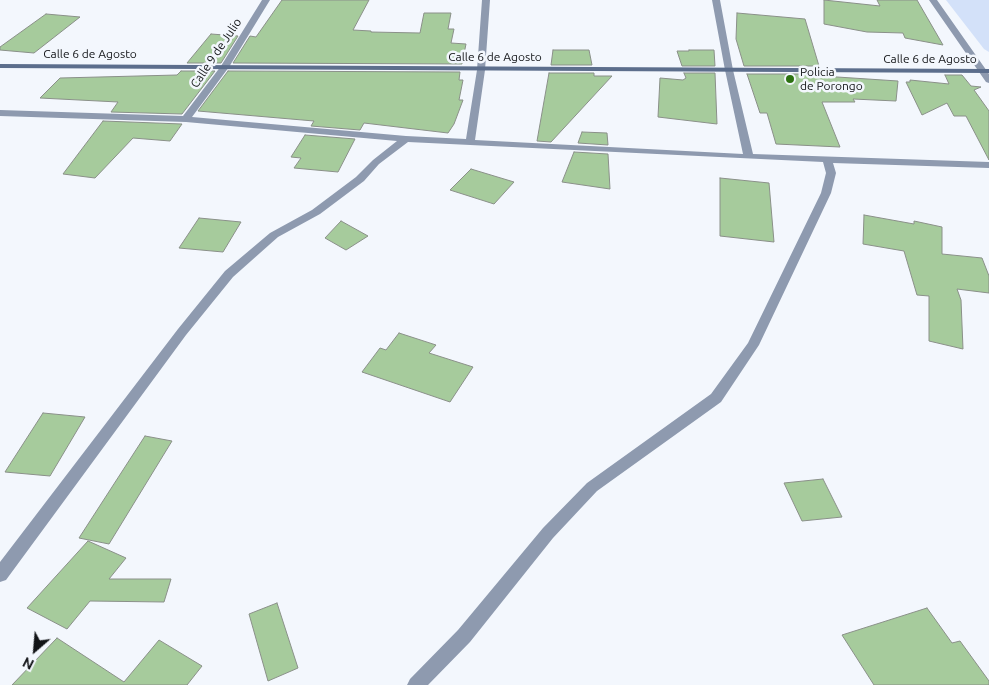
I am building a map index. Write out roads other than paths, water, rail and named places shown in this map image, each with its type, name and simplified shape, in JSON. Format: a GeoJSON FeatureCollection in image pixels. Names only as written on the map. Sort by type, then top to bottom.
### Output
{"type":"FeatureCollection","features":[{"type":"Feature","properties":{"kind":"main road","name":"Calle 6 de Agosto"},"geometry":{"type":"LineString","coordinates":[[0,66],[481,70],[986,71]]}},
{"type":"Feature","properties":{"kind":"street","name":"Calle 9 de Julio"},"geometry":{"type":"LineString","coordinates":[[186,119],[225,67],[266,0]]}},
{"type":"Feature","properties":{"kind":"street"},"geometry":{"type":"LineString","coordinates":[[470,142],[481,70],[486,0]]}},
{"type":"Feature","properties":{"kind":"street"},"geometry":{"type":"LineString","coordinates":[[716,0],[729,70],[749,157]]}},
{"type":"Feature","properties":{"kind":"street"},"geometry":{"type":"LineString","coordinates":[[933,0],[986,71],[989,80]]}},
{"type":"Feature","properties":{"kind":"street"},"geometry":{"type":"LineString","coordinates":[[0,112],[186,119],[406,139],[828,161],[989,165]]}},
{"type":"Feature","properties":{"kind":"street"},"geometry":{"type":"LineString","coordinates":[[0,575],[182,332],[230,274],[274,235],[316,212],[360,179],[376,162],[406,139]]}},
{"type":"Feature","properties":{"kind":"street"},"geometry":{"type":"LineString","coordinates":[[416,685],[464,636],[548,533],[592,487],[716,398],[753,345],[826,194],[831,173],[828,161]]}},
{"type":"Feature","properties":{"kind":"place","name":"Policia de Porongo"},"geometry":{"type":"Point","coordinates":[790,79]}}]}
